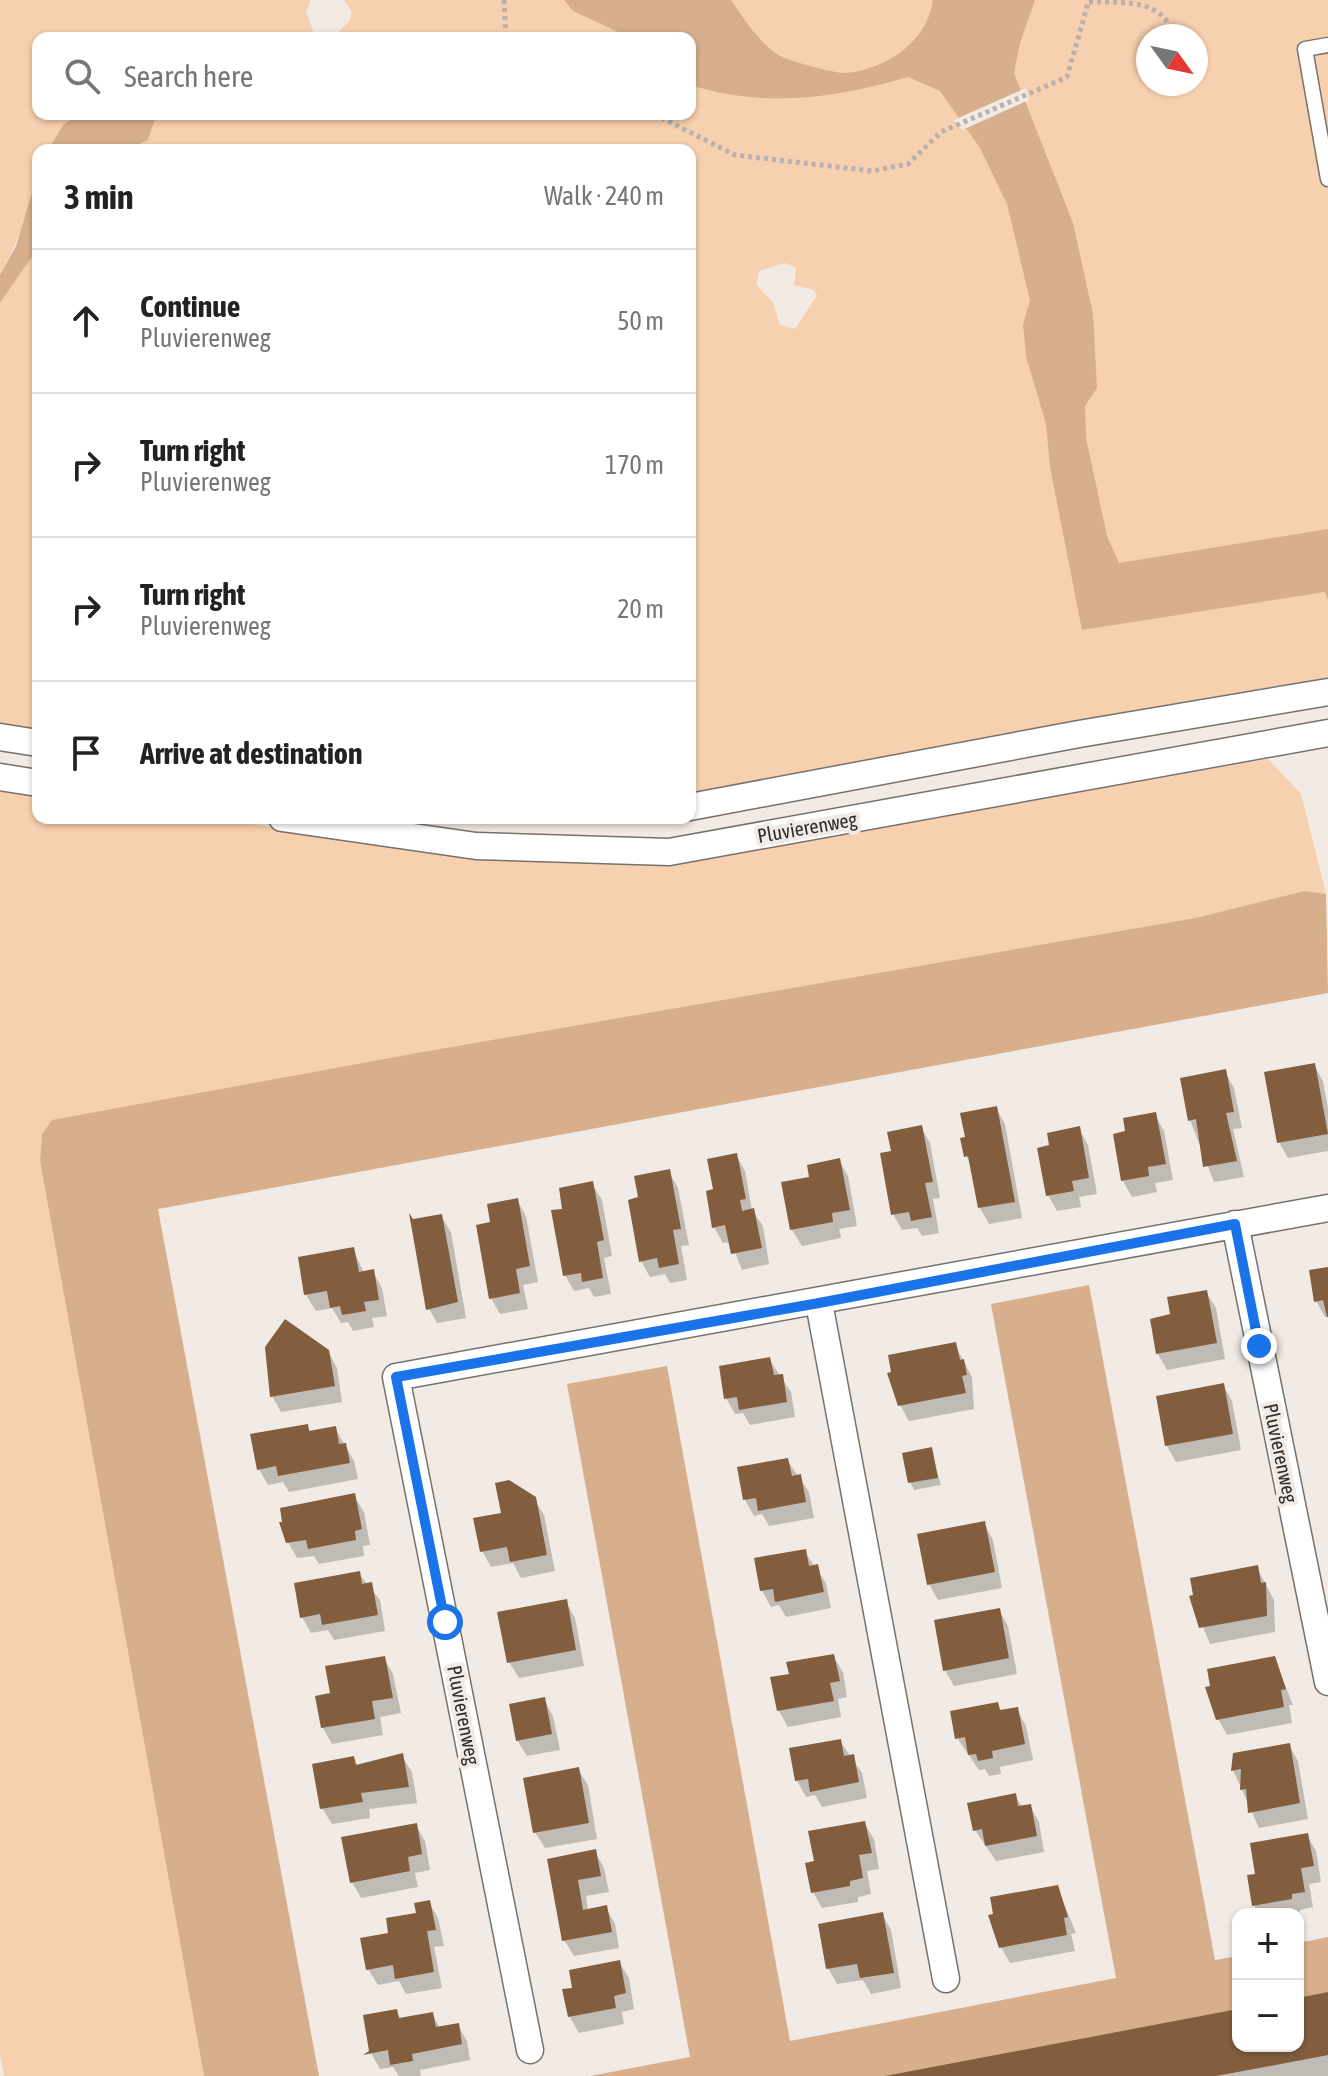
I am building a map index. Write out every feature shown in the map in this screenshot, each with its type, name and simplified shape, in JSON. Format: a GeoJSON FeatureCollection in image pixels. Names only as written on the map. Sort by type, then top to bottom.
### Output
{"type":"FeatureCollection","features":[{"type":"Feature","properties":{"kind":"street","name":"Pluvierenweg"},"geometry":{"type":"LineString","coordinates":[[696,806],[1063,736],[1328,692]]}},
{"type":"Feature","properties":{"kind":"street","name":"Pluvierenweg"},"geometry":{"type":"LineString","coordinates":[[324,824],[476,846],[669,852],[1328,733]]}},
{"type":"Feature","properties":{"kind":"street"},"geometry":{"type":"LineString","coordinates":[[0,737],[32,742]]}},
{"type":"Feature","properties":{"kind":"street"},"geometry":{"type":"LineString","coordinates":[[0,777],[32,782]]}},
{"type":"Feature","properties":{"kind":"street","name":"Pluvierenweg"},"geometry":{"type":"LineString","coordinates":[[530,2050],[396,1377],[819,1303],[1328,1208]]}},
{"type":"Feature","properties":{"kind":"street","name":"Pluvierenweg"},"geometry":{"type":"LineString","coordinates":[[1235,1224],[1328,1682]]}},
{"type":"Feature","properties":{"kind":"street"},"geometry":{"type":"LineString","coordinates":[[819,1303],[946,1979]]}},
{"type":"Feature","properties":{"kind":"lane"},"geometry":{"type":"LineString","coordinates":[[1328,45],[1305,49],[1328,179]]}},
{"type":"Feature","properties":{"kind":"path"},"geometry":{"type":"LineString","coordinates":[[504,0],[506,32]]}},
{"type":"Feature","properties":{"kind":"path"},"geometry":{"type":"LineString","coordinates":[[666,120],[735,155],[872,171],[908,164],[941,132],[1067,77],[1089,1],[1153,2],[1168,13],[1171,24]]}},
{"type":"Feature","properties":{"kind":"shaded area"},"geometry":{"type":"Polygon","coordinates":[[[0,0],[311,0],[306,12],[314,32],[32,32],[32,120],[70,120],[63,125],[52,144],[32,144],[32,192],[14,247],[0,275],[0,0]]]}},
{"type":"Feature","properties":{"kind":"shaded area"},"geometry":{"type":"Polygon","coordinates":[[[344,0],[1328,0],[1328,681],[1116,719],[1096,718],[696,795],[696,144],[139,144],[148,140],[155,120],[696,120],[696,32],[339,32],[350,20],[352,12],[344,0]],[[785,263],[759,271],[756,284],[773,303],[780,325],[795,329],[817,295],[814,290],[794,285],[796,268],[785,263]]]}},
{"type":"Feature","properties":{"kind":"shaded area"},"geometry":{"type":"Polygon","coordinates":[[[564,0],[731,0],[759,38],[780,56],[813,67],[846,73],[876,66],[903,50],[923,28],[933,0],[1035,0],[1020,43],[1014,73],[1073,223],[1093,314],[1097,388],[1085,406],[1086,438],[1107,536],[1119,563],[1328,529],[1328,600],[1325,592],[1082,630],[1050,467],[1046,424],[1026,356],[1023,325],[1030,300],[1007,204],[980,148],[940,91],[908,77],[853,91],[799,98],[746,97],[718,92],[696,86],[696,32],[618,32],[573,11],[564,0]]]}},
{"type":"Feature","properties":{"kind":"shaded area"},"geometry":{"type":"Polygon","coordinates":[[[70,120],[155,120],[148,140],[139,144],[52,144],[63,125],[70,120]]]}},
{"type":"Feature","properties":{"kind":"shaded area"},"geometry":{"type":"Polygon","coordinates":[[[32,193],[32,257],[0,303],[0,275],[16,246],[32,193]]]}},
{"type":"Feature","properties":{"kind":"shaded area"},"geometry":{"type":"Polygon","coordinates":[[[32,257],[32,732],[0,728],[0,303],[32,257]]]}},
{"type":"Feature","properties":{"kind":"shaded area"},"geometry":{"type":"Polygon","coordinates":[[[1268,759],[1301,794],[1326,894],[1305,891],[1195,918],[417,1053],[42,1134],[40,1162],[204,2076],[4,2076],[0,2055],[0,787],[32,791],[32,824],[252,824],[475,857],[686,862],[1268,759]]]}},
{"type":"Feature","properties":{"kind":"shaded area"},"geometry":{"type":"Polygon","coordinates":[[[1305,891],[1326,894],[1328,993],[158,1209],[319,2076],[204,2076],[40,1161],[42,1134],[52,1120],[417,1053],[1195,918],[1305,891]]]}},
{"type":"Feature","properties":{"kind":"shaded area"},"geometry":{"type":"Polygon","coordinates":[[[1089,1285],[1215,1960],[1232,1957],[1232,2052],[1304,2052],[1304,1942],[1328,1937],[1328,2055],[1215,2076],[590,2076],[690,2057],[567,1384],[667,1366],[790,2041],[1116,1978],[991,1304],[1089,1285]]]}},
{"type":"Feature","properties":{"kind":"pier"},"geometry":{"type":"Polygon","coordinates":[[[1026,88],[1029,100],[962,130],[954,120],[1026,88]]]}},
{"type":"Feature","properties":{"kind":"building"},"geometry":{"type":"Polygon","coordinates":[[[1315,1063],[1328,1134],[1277,1143],[1264,1072],[1315,1063]]]}},
{"type":"Feature","properties":{"kind":"building"},"geometry":{"type":"Polygon","coordinates":[[[1226,1069],[1234,1112],[1226,1113],[1237,1161],[1203,1167],[1196,1119],[1188,1121],[1180,1078],[1226,1069]]]}},
{"type":"Feature","properties":{"kind":"building"},"geometry":{"type":"Polygon","coordinates":[[[997,1106],[1015,1202],[978,1208],[968,1156],[964,1157],[960,1138],[965,1137],[960,1113],[997,1106]]]}},
{"type":"Feature","properties":{"kind":"building"},"geometry":{"type":"Polygon","coordinates":[[[1156,1112],[1166,1164],[1148,1167],[1149,1176],[1121,1181],[1113,1134],[1125,1131],[1123,1118],[1156,1112]]]}},
{"type":"Feature","properties":{"kind":"building"},"geometry":{"type":"Polygon","coordinates":[[[922,1125],[933,1182],[925,1183],[932,1217],[911,1221],[909,1212],[891,1215],[880,1153],[891,1151],[887,1132],[922,1125]]]}},
{"type":"Feature","properties":{"kind":"building"},"geometry":{"type":"Polygon","coordinates":[[[1080,1126],[1089,1178],[1072,1181],[1074,1191],[1046,1196],[1037,1148],[1049,1145],[1047,1133],[1080,1126]]]}},
{"type":"Feature","properties":{"kind":"building"},"geometry":{"type":"Polygon","coordinates":[[[737,1153],[746,1199],[740,1200],[742,1211],[754,1208],[762,1248],[731,1254],[725,1225],[712,1228],[706,1191],[713,1189],[707,1159],[737,1153]]]}},
{"type":"Feature","properties":{"kind":"building"},"geometry":{"type":"Polygon","coordinates":[[[840,1158],[850,1210],[832,1213],[833,1222],[790,1230],[781,1182],[809,1177],[807,1165],[840,1158]]]}},
{"type":"Feature","properties":{"kind":"building"},"geometry":{"type":"Polygon","coordinates":[[[670,1169],[681,1229],[673,1230],[679,1264],[659,1268],[657,1258],[639,1262],[628,1200],[638,1197],[634,1176],[670,1169]]]}},
{"type":"Feature","properties":{"kind":"building"},"geometry":{"type":"Polygon","coordinates":[[[593,1181],[604,1240],[597,1242],[603,1278],[582,1282],[581,1273],[563,1276],[551,1210],[562,1209],[559,1188],[593,1181]]]}},
{"type":"Feature","properties":{"kind":"building"},"geometry":{"type":"Polygon","coordinates":[[[518,1198],[530,1266],[516,1269],[520,1293],[489,1299],[476,1225],[490,1222],[487,1204],[518,1198]]]}},
{"type":"Feature","properties":{"kind":"building"},"geometry":{"type":"Polygon","coordinates":[[[409,1213],[413,1219],[442,1214],[458,1302],[426,1310],[409,1213]]]}},
{"type":"Feature","properties":{"kind":"building"},"geometry":{"type":"Polygon","coordinates":[[[354,1247],[359,1272],[374,1269],[379,1300],[364,1302],[366,1311],[342,1315],[340,1306],[330,1308],[327,1291],[304,1295],[298,1257],[354,1247]]]}},
{"type":"Feature","properties":{"kind":"building"},"geometry":{"type":"Polygon","coordinates":[[[1328,1267],[1327,1317],[1323,1300],[1314,1302],[1309,1270],[1328,1267]]]}},
{"type":"Feature","properties":{"kind":"building"},"geometry":{"type":"Polygon","coordinates":[[[1207,1290],[1217,1343],[1156,1354],[1150,1319],[1170,1314],[1167,1297],[1207,1290]]]}},
{"type":"Feature","properties":{"kind":"building"},"geometry":{"type":"Polygon","coordinates":[[[285,1319],[329,1350],[335,1386],[270,1397],[265,1347],[285,1319]]]}},
{"type":"Feature","properties":{"kind":"building"},"geometry":{"type":"Polygon","coordinates":[[[956,1342],[960,1360],[964,1359],[967,1375],[962,1376],[966,1393],[898,1406],[887,1373],[891,1372],[888,1355],[956,1342]]]}},
{"type":"Feature","properties":{"kind":"building"},"geometry":{"type":"Polygon","coordinates":[[[770,1357],[774,1375],[783,1374],[787,1402],[739,1410],[737,1397],[724,1399],[719,1366],[770,1357]]]}},
{"type":"Feature","properties":{"kind":"building"},"geometry":{"type":"Polygon","coordinates":[[[1224,1383],[1233,1434],[1165,1446],[1156,1396],[1224,1383]]]}},
{"type":"Feature","properties":{"kind":"building"},"geometry":{"type":"Polygon","coordinates":[[[308,1424],[309,1431],[336,1426],[339,1444],[346,1443],[350,1463],[278,1476],[276,1466],[257,1470],[250,1434],[308,1424]]]}},
{"type":"Feature","properties":{"kind":"building"},"geometry":{"type":"Polygon","coordinates":[[[932,1447],[938,1478],[908,1483],[902,1453],[932,1447]]]}},
{"type":"Feature","properties":{"kind":"building"},"geometry":{"type":"Polygon","coordinates":[[[788,1458],[792,1476],[801,1474],[806,1502],[758,1511],[756,1498],[743,1500],[737,1467],[788,1458]]]}},
{"type":"Feature","properties":{"kind":"building"},"geometry":{"type":"Polygon","coordinates":[[[509,1480],[536,1497],[547,1555],[510,1562],[507,1547],[480,1552],[473,1518],[501,1513],[495,1483],[509,1480]]]}},
{"type":"Feature","properties":{"kind":"building"},"geometry":{"type":"Polygon","coordinates":[[[355,1493],[362,1529],[355,1531],[356,1540],[308,1549],[306,1540],[286,1543],[279,1522],[282,1522],[280,1508],[355,1493]]]}},
{"type":"Feature","properties":{"kind":"building"},"geometry":{"type":"Polygon","coordinates":[[[985,1521],[995,1572],[927,1585],[917,1534],[985,1521]]]}},
{"type":"Feature","properties":{"kind":"building"},"geometry":{"type":"Polygon","coordinates":[[[806,1549],[809,1566],[818,1564],[824,1592],[775,1602],[773,1589],[760,1591],[754,1558],[806,1549]]]}},
{"type":"Feature","properties":{"kind":"building"},"geometry":{"type":"Polygon","coordinates":[[[1258,1565],[1261,1583],[1266,1582],[1267,1616],[1199,1628],[1189,1596],[1193,1595],[1190,1578],[1258,1565]]]}},
{"type":"Feature","properties":{"kind":"building"},"geometry":{"type":"Polygon","coordinates":[[[360,1571],[362,1584],[372,1582],[378,1615],[322,1625],[320,1614],[300,1618],[294,1583],[360,1571]]]}},
{"type":"Feature","properties":{"kind":"building"},"geometry":{"type":"Polygon","coordinates":[[[567,1599],[576,1650],[507,1663],[497,1612],[567,1599]]]}},
{"type":"Feature","properties":{"kind":"building"},"geometry":{"type":"Polygon","coordinates":[[[1000,1608],[1009,1658],[943,1671],[934,1620],[1000,1608]]]}},
{"type":"Feature","properties":{"kind":"building"},"geometry":{"type":"Polygon","coordinates":[[[834,1654],[840,1681],[830,1683],[834,1701],[777,1711],[770,1677],[789,1674],[786,1662],[834,1654]]]}},
{"type":"Feature","properties":{"kind":"building"},"geometry":{"type":"Polygon","coordinates":[[[385,1656],[393,1698],[372,1701],[375,1719],[321,1728],[315,1696],[330,1693],[325,1666],[385,1656]]]}},
{"type":"Feature","properties":{"kind":"building"},"geometry":{"type":"Polygon","coordinates":[[[1275,1656],[1286,1689],[1281,1690],[1284,1707],[1216,1720],[1205,1687],[1210,1686],[1207,1669],[1275,1656]]]}},
{"type":"Feature","properties":{"kind":"building"},"geometry":{"type":"Polygon","coordinates":[[[545,1697],[552,1734],[516,1741],[509,1704],[545,1697]]]}},
{"type":"Feature","properties":{"kind":"building"},"geometry":{"type":"Polygon","coordinates":[[[998,1702],[1000,1710],[1018,1707],[1025,1744],[992,1751],[993,1758],[978,1761],[976,1754],[968,1755],[965,1737],[955,1739],[950,1711],[998,1702]]]}},
{"type":"Feature","properties":{"kind":"building"},"geometry":{"type":"Polygon","coordinates":[[[841,1739],[844,1756],[854,1754],[859,1782],[810,1792],[808,1779],[795,1781],[789,1748],[841,1739]]]}},
{"type":"Feature","properties":{"kind":"building"},"geometry":{"type":"Polygon","coordinates":[[[1290,1743],[1300,1803],[1248,1813],[1246,1789],[1240,1790],[1241,1769],[1231,1771],[1233,1753],[1290,1743]]]}},
{"type":"Feature","properties":{"kind":"building"},"geometry":{"type":"Polygon","coordinates":[[[403,1753],[409,1787],[361,1793],[363,1802],[320,1809],[312,1764],[354,1756],[356,1765],[403,1753]]]}},
{"type":"Feature","properties":{"kind":"building"},"geometry":{"type":"Polygon","coordinates":[[[579,1767],[589,1823],[533,1833],[523,1778],[579,1767]]]}},
{"type":"Feature","properties":{"kind":"building"},"geometry":{"type":"Polygon","coordinates":[[[1016,1793],[1018,1806],[1031,1804],[1037,1836],[985,1846],[982,1829],[973,1831],[967,1803],[1016,1793]]]}},
{"type":"Feature","properties":{"kind":"building"},"geometry":{"type":"Polygon","coordinates":[[[865,1821],[872,1853],[859,1855],[863,1878],[850,1881],[850,1886],[811,1893],[805,1863],[814,1861],[808,1831],[865,1821]]]}},
{"type":"Feature","properties":{"kind":"building"},"geometry":{"type":"Polygon","coordinates":[[[417,1823],[422,1854],[408,1857],[410,1871],[350,1883],[341,1837],[417,1823]]]}},
{"type":"Feature","properties":{"kind":"building"},"geometry":{"type":"Polygon","coordinates":[[[1308,1833],[1314,1866],[1301,1868],[1305,1892],[1292,1894],[1292,1899],[1252,1906],[1247,1875],[1255,1874],[1250,1843],[1308,1833]]]}},
{"type":"Feature","properties":{"kind":"building"},"geometry":{"type":"Polygon","coordinates":[[[596,1849],[601,1876],[578,1880],[583,1910],[607,1905],[612,1932],[562,1941],[547,1859],[596,1849]]]}},
{"type":"Feature","properties":{"kind":"building"},"geometry":{"type":"Polygon","coordinates":[[[1058,1885],[1068,1917],[1064,1918],[1067,1935],[999,1948],[988,1915],[993,1914],[990,1897],[1058,1885]]]}},
{"type":"Feature","properties":{"kind":"building"},"geometry":{"type":"Polygon","coordinates":[[[430,1900],[436,1930],[427,1931],[434,1972],[395,1979],[393,1965],[366,1970],[360,1938],[388,1933],[386,1918],[416,1913],[414,1903],[430,1900]]]}},
{"type":"Feature","properties":{"kind":"building"},"geometry":{"type":"Polygon","coordinates":[[[883,1912],[894,1973],[860,1978],[857,1964],[826,1969],[818,1924],[883,1912]]]}},
{"type":"Feature","properties":{"kind":"building"},"geometry":{"type":"Polygon","coordinates":[[[620,1960],[626,1993],[614,1996],[616,2008],[568,2017],[562,1989],[572,1988],[569,1970],[620,1960]]]}},
{"type":"Feature","properties":{"kind":"building"},"geometry":{"type":"Polygon","coordinates":[[[1328,1992],[1328,2055],[1216,2076],[885,2076],[1232,2010],[1232,2052],[1304,2052],[1304,1997],[1328,1992]]]}},
{"type":"Feature","properties":{"kind":"building"},"geometry":{"type":"Polygon","coordinates":[[[397,2009],[399,2018],[433,2012],[436,2027],[459,2023],[462,2044],[412,2054],[413,2061],[390,2065],[388,2050],[363,2055],[369,2051],[363,2015],[397,2009]]]}},
{"type":"Feature","properties":{"kind":"route"},"geometry":{"type":"LineString","coordinates":[[445,1622],[396,1377],[819,1303],[1235,1224],[1259,1346]]}}]}
